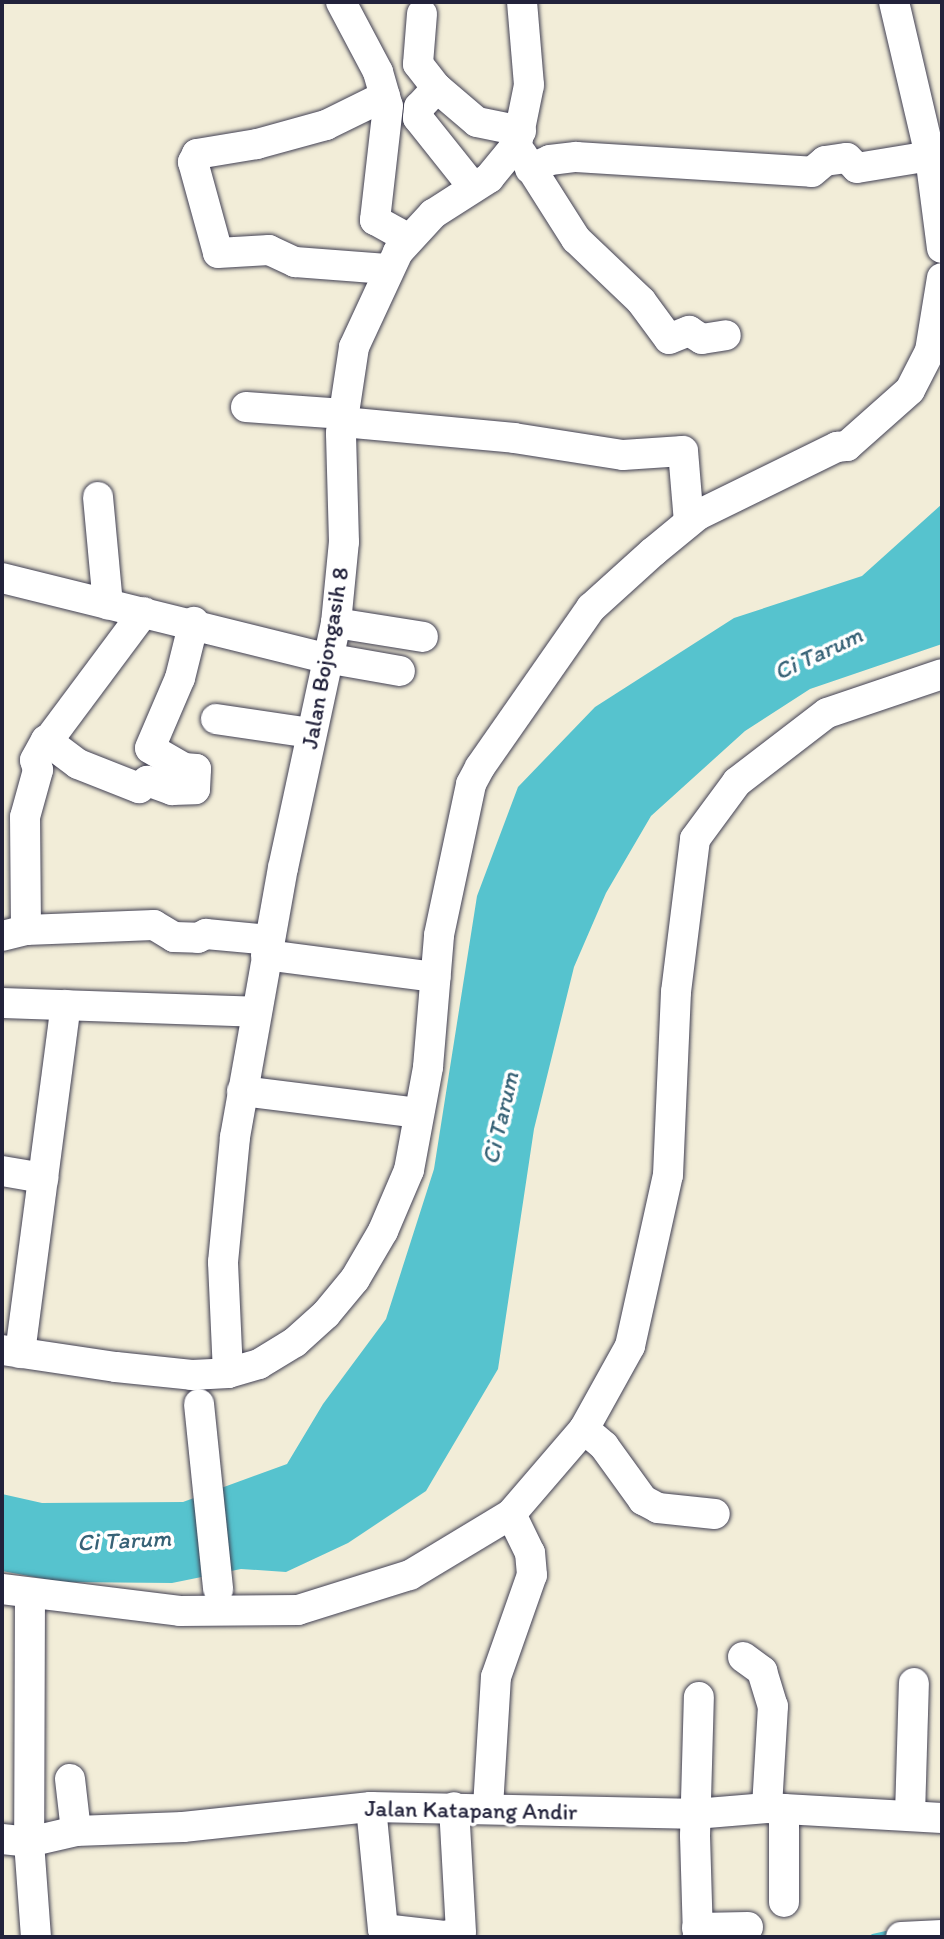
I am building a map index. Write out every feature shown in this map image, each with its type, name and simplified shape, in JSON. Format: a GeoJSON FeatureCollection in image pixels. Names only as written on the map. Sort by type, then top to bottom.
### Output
{"type":"FeatureCollection","features":[{"type":"Feature","properties":{"kind":"street"},"geometry":{"type":"LineString","coordinates":[[341,2],[382,84],[389,130],[375,220],[408,239]]}},
{"type":"Feature","properties":{"kind":"street","name":"Jalan Bojongasih 8"},"geometry":{"type":"LineString","coordinates":[[232,1372],[223,1262],[242,1091],[255,1012],[326,658],[336,623],[344,542],[339,490],[343,418],[354,347],[387,269],[408,239],[433,214],[523,148],[529,85],[522,2]]}},
{"type":"Feature","properties":{"kind":"street"},"geometry":{"type":"LineString","coordinates":[[894,2],[930,156],[942,248]]}},
{"type":"Feature","properties":{"kind":"street"},"geometry":{"type":"LineString","coordinates":[[422,14],[418,64],[437,88],[477,122],[550,160],[576,157],[812,172],[825,160],[847,158],[857,168],[930,156]]}},
{"type":"Feature","properties":{"kind":"street"},"geometry":{"type":"LineString","coordinates":[[387,269],[295,262],[269,250],[218,253],[193,162],[197,154],[257,144],[326,125],[382,84],[418,64]]}},
{"type":"Feature","properties":{"kind":"street"},"geometry":{"type":"LineString","coordinates":[[437,88],[419,107],[418,118],[473,187]]}},
{"type":"Feature","properties":{"kind":"street"},"geometry":{"type":"LineString","coordinates":[[523,148],[576,239],[640,301],[669,339],[689,331],[702,339],[726,335]]}},
{"type":"Feature","properties":{"kind":"street"},"geometry":{"type":"LineString","coordinates":[[66,1005],[43,1178],[11,1352],[160,1372],[232,1372],[259,1364],[295,1342],[355,1279],[383,1231],[409,1170],[419,1113],[439,935],[471,784],[480,766],[591,608],[689,522],[745,490],[837,447],[847,446],[910,390],[930,351],[942,278]]}},
{"type":"Feature","properties":{"kind":"street"},"geometry":{"type":"LineString","coordinates":[[246,407],[514,438],[624,455],[683,451],[689,522]]}},
{"type":"Feature","properties":{"kind":"street"},"geometry":{"type":"LineString","coordinates":[[98,497],[108,605]]}},
{"type":"Feature","properties":{"kind":"street"},"geometry":{"type":"LineString","coordinates":[[2,578],[108,605],[194,622],[326,658],[400,671]]}},
{"type":"Feature","properties":{"kind":"street"},"geometry":{"type":"LineString","coordinates":[[144,612],[35,760],[38,770],[25,817],[14,933],[155,925],[174,937],[198,938],[205,934],[436,977]]}},
{"type":"Feature","properties":{"kind":"street"},"geometry":{"type":"LineString","coordinates":[[47,742],[78,764],[139,788],[147,780],[194,791],[196,769],[177,765],[150,748],[180,678],[194,622]]}},
{"type":"Feature","properties":{"kind":"street"},"geometry":{"type":"LineString","coordinates":[[336,623],[423,637]]}},
{"type":"Feature","properties":{"kind":"street"},"geometry":{"type":"LineString","coordinates":[[36,1937],[16,1840],[16,1591],[145,1603],[180,1611],[298,1610],[384,1586],[511,1514],[584,1429],[630,1346],[666,1185],[676,992],[695,839],[737,782],[827,713],[942,674]]}},
{"type":"Feature","properties":{"kind":"street"},"geometry":{"type":"LineString","coordinates":[[216,719],[312,733]]}},
{"type":"Feature","properties":{"kind":"street"},"geometry":{"type":"LineString","coordinates":[[2,1003],[255,1012]]}},
{"type":"Feature","properties":{"kind":"street"},"geometry":{"type":"LineString","coordinates":[[242,1091],[419,1113]]}},
{"type":"Feature","properties":{"kind":"street"},"geometry":{"type":"LineString","coordinates":[[2,1171],[43,1178]]}},
{"type":"Feature","properties":{"kind":"street"},"geometry":{"type":"LineString","coordinates":[[160,1372],[171,1385],[199,1404],[218,1589]]}},
{"type":"Feature","properties":{"kind":"street"},"geometry":{"type":"LineString","coordinates":[[199,1404],[222,1388],[232,1372]]}},
{"type":"Feature","properties":{"kind":"street"},"geometry":{"type":"LineString","coordinates":[[584,1429],[604,1446],[643,1500],[658,1508],[715,1514]]}},
{"type":"Feature","properties":{"kind":"street"},"geometry":{"type":"LineString","coordinates":[[488,1807],[496,1677],[532,1575],[530,1553],[511,1514]]}},
{"type":"Feature","properties":{"kind":"street"},"geometry":{"type":"LineString","coordinates":[[180,1611],[218,1589],[232,1592],[259,1611]]}},
{"type":"Feature","properties":{"kind":"street"},"geometry":{"type":"LineString","coordinates":[[743,1657],[762,1671],[773,1706],[775,1808],[784,1902]]}},
{"type":"Feature","properties":{"kind":"street"},"geometry":{"type":"LineString","coordinates":[[910,1815],[914,1683]]}},
{"type":"Feature","properties":{"kind":"street"},"geometry":{"type":"LineString","coordinates":[[699,1696],[695,1814],[698,1932],[748,1927]]}},
{"type":"Feature","properties":{"kind":"street"},"geometry":{"type":"LineString","coordinates":[[71,1779],[76,1831]]}},
{"type":"Feature","properties":{"kind":"street"},"geometry":{"type":"LineString","coordinates":[[371,1807],[383,1929],[445,1936],[461,1933],[454,1807]]}},
{"type":"Feature","properties":{"kind":"street","name":"Jalan Katapang Andir"},"geometry":{"type":"LineString","coordinates":[[16,1840],[76,1831],[183,1827],[371,1807],[488,1807],[695,1814],[775,1808],[942,1818]]}},
{"type":"Feature","properties":{"kind":"street"},"geometry":{"type":"LineString","coordinates":[[901,1937],[936,1936]]}},
{"type":"Feature","properties":{"kind":"water","name":"Ci Tarum"},"geometry":{"type":"Polygon","coordinates":[[[942,504],[942,644],[810,689],[745,731],[651,816],[606,893],[574,967],[534,1129],[498,1369],[426,1491],[348,1543],[286,1572],[241,1569],[172,1583],[61,1582],[2,1571],[2,1494],[42,1503],[183,1502],[287,1464],[323,1404],[386,1319],[434,1169],[477,896],[518,787],[595,707],[734,618],[862,576],[942,504]]]}},
{"type":"Feature","properties":{"kind":"waterway"},"geometry":{"type":"LineString","coordinates":[[873,1937],[895,1932]]}}]}
